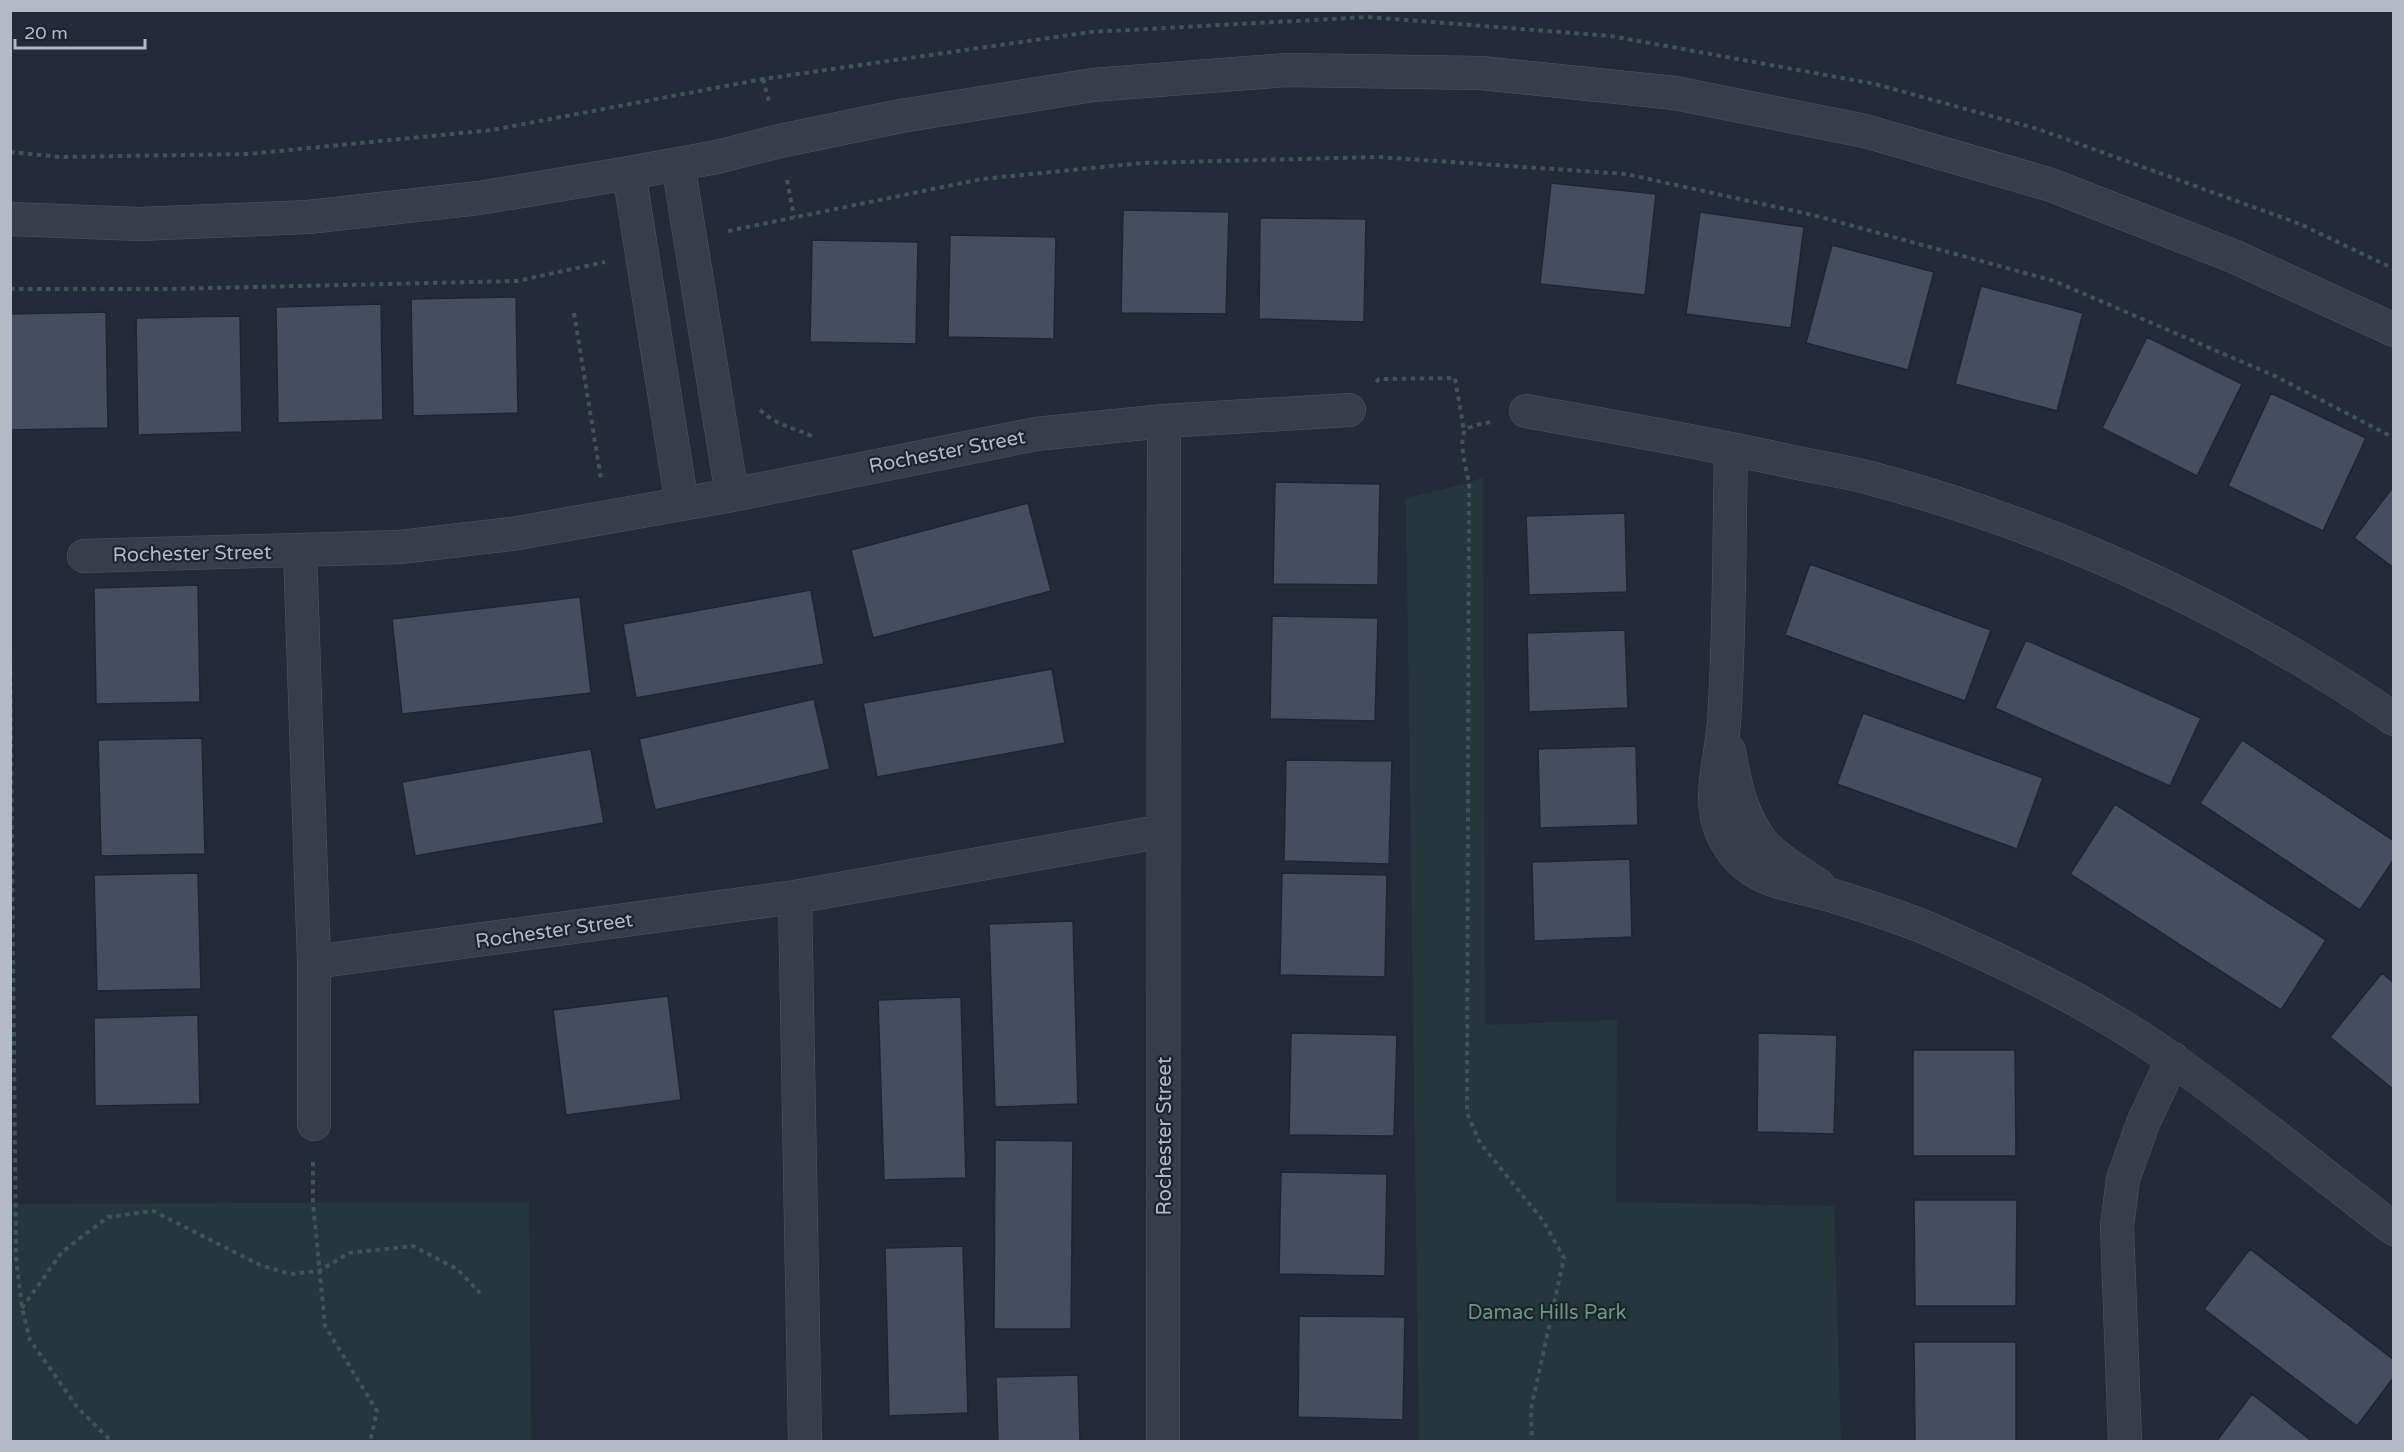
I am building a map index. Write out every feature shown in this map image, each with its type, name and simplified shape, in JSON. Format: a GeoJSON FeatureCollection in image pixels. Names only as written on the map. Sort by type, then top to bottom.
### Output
{"type":"FeatureCollection","features":[{"type":"Feature","properties":{"kind":"street"},"geometry":{"type":"LineString","coordinates":[[10,219],[138,224],[308,218],[479,198],[629,174],[901,116],[1093,85],[1287,70],[1481,73],[1675,93],[1865,130],[2051,185],[2233,256],[2394,330]]}},
{"type":"Feature","properties":{"kind":"street"},"geometry":{"type":"LineString","coordinates":[[678,164],[732,495]]}},
{"type":"Feature","properties":{"kind":"street"},"geometry":{"type":"LineString","coordinates":[[629,174],[682,504]]}},
{"type":"Feature","properties":{"kind":"street","name":"Rochester Street"},"geometry":{"type":"LineString","coordinates":[[84,556],[400,547],[512,534],[608,518],[1036,434],[1164,421],[1349,410]]}},
{"type":"Feature","properties":{"kind":"street"},"geometry":{"type":"LineString","coordinates":[[1526,411],[1731,449],[1870,478],[2005,520],[2125,568],[2262,637],[2394,719]]}},
{"type":"Feature","properties":{"kind":"street","name":"Rochester Street"},"geometry":{"type":"LineString","coordinates":[[1163,1442],[1164,421]]}},
{"type":"Feature","properties":{"kind":"street"},"geometry":{"type":"LineString","coordinates":[[1731,449],[1724,723],[1716,777],[1715,807],[1723,836],[1740,860],[1765,878],[1792,887],[1831,895],[1921,926],[2009,964],[2092,1008],[2173,1059],[2394,1229]]}},
{"type":"Feature","properties":{"kind":"street","name":"Rochester Street"},"geometry":{"type":"LineString","coordinates":[[300,551],[314,962],[314,1124]]}},
{"type":"Feature","properties":{"kind":"street","name":"Rochester Street"},"geometry":{"type":"LineString","coordinates":[[314,962],[795,897],[1164,831]]}},
{"type":"Feature","properties":{"kind":"street"},"geometry":{"type":"LineString","coordinates":[[795,897],[805,1442]]}},
{"type":"Feature","properties":{"kind":"street"},"geometry":{"type":"LineString","coordinates":[[2125,1442],[2116,1226],[2123,1179],[2143,1123],[2173,1059]]}},
{"type":"Feature","properties":{"kind":"path"},"geometry":{"type":"LineString","coordinates":[[728,243],[726,231],[982,179],[1142,164],[1378,158],[1626,174],[1813,215],[2054,281],[2275,376],[2394,438]]}},
{"type":"Feature","properties":{"kind":"path"},"geometry":{"type":"LineString","coordinates":[[10,289],[167,290],[517,281],[642,255]]}},
{"type":"Feature","properties":{"kind":"path"},"geometry":{"type":"LineString","coordinates":[[574,313],[608,518]]}},
{"type":"Feature","properties":{"kind":"path"},"geometry":{"type":"LineString","coordinates":[[1349,410],[1379,379],[1455,378],[1464,431],[1463,452],[1469,483],[1467,1113],[1480,1143],[1544,1222],[1564,1258],[1531,1409],[1532,1442]]}},
{"type":"Feature","properties":{"kind":"path"},"geometry":{"type":"LineString","coordinates":[[755,406],[774,423],[816,438]]}},
{"type":"Feature","properties":{"kind":"path"},"geometry":{"type":"LineString","coordinates":[[1464,431],[1526,411]]}},
{"type":"Feature","properties":{"kind":"path"},"geometry":{"type":"LineString","coordinates":[[10,636],[16,1258],[22,1308],[30,1340],[77,1407],[112,1442]]}},
{"type":"Feature","properties":{"kind":"path"},"geometry":{"type":"LineString","coordinates":[[314,1124],[313,1203],[325,1326],[378,1411],[370,1442]]}},
{"type":"Feature","properties":{"kind":"path"},"geometry":{"type":"LineString","coordinates":[[22,1308],[62,1252],[108,1217],[153,1211],[260,1265],[290,1274],[319,1271],[350,1253],[413,1246],[457,1269],[480,1293]]}},
{"type":"Feature","properties":{"kind":"green space","name":"Damac Hills Park"},"geometry":{"type":"Polygon","coordinates":[[[1483,477],[1485,1025],[1617,1020],[1616,1202],[1834,1206],[1841,1441],[1419,1441],[1406,498],[1469,483],[1483,477]]]}},
{"type":"Feature","properties":{"kind":"green space"},"geometry":{"type":"Polygon","coordinates":[[[529,1202],[531,1441],[11,1441],[11,1204],[529,1202]]]}},
{"type":"Feature","properties":{"kind":"building"},"geometry":{"type":"Polygon","coordinates":[[[1551,183],[1656,194],[1645,295],[1540,284],[1551,183]]]}},
{"type":"Feature","properties":{"kind":"building"},"geometry":{"type":"Polygon","coordinates":[[[1123,210],[1229,212],[1226,314],[1121,313],[1123,210]]]}},
{"type":"Feature","properties":{"kind":"building"},"geometry":{"type":"Polygon","coordinates":[[[1700,212],[1804,227],[1791,328],[1686,314],[1700,212]]]}},
{"type":"Feature","properties":{"kind":"building"},"geometry":{"type":"Polygon","coordinates":[[[1260,218],[1366,219],[1364,322],[1259,319],[1260,218]]]}},
{"type":"Feature","properties":{"kind":"building"},"geometry":{"type":"Polygon","coordinates":[[[950,235],[1056,237],[1054,339],[948,337],[950,235]]]}},
{"type":"Feature","properties":{"kind":"building"},"geometry":{"type":"Polygon","coordinates":[[[812,240],[918,242],[916,344],[810,342],[812,240]]]}},
{"type":"Feature","properties":{"kind":"building"},"geometry":{"type":"Polygon","coordinates":[[[1832,245],[1934,272],[1908,370],[1806,343],[1832,245]]]}},
{"type":"Feature","properties":{"kind":"building"},"geometry":{"type":"Polygon","coordinates":[[[1981,286],[2083,313],[2057,411],[1955,384],[1981,286]]]}},
{"type":"Feature","properties":{"kind":"building"},"geometry":{"type":"Polygon","coordinates":[[[516,297],[518,413],[413,416],[411,299],[516,297]]]}},
{"type":"Feature","properties":{"kind":"building"},"geometry":{"type":"Polygon","coordinates":[[[381,304],[383,420],[278,423],[276,307],[381,304]]]}},
{"type":"Feature","properties":{"kind":"building"},"geometry":{"type":"Polygon","coordinates":[[[106,312],[108,428],[10,430],[10,314],[106,312]]]}},
{"type":"Feature","properties":{"kind":"building"},"geometry":{"type":"Polygon","coordinates":[[[240,316],[242,432],[138,435],[136,318],[240,316]]]}},
{"type":"Feature","properties":{"kind":"building"},"geometry":{"type":"Polygon","coordinates":[[[2147,337],[2242,384],[2197,476],[2102,428],[2147,337]]]}},
{"type":"Feature","properties":{"kind":"building"},"geometry":{"type":"Polygon","coordinates":[[[2271,393],[2366,438],[2323,531],[2228,486],[2271,393]]]}},
{"type":"Feature","properties":{"kind":"building"},"geometry":{"type":"Polygon","coordinates":[[[1275,482],[1380,484],[1378,585],[1273,584],[1275,482]]]}},
{"type":"Feature","properties":{"kind":"building"},"geometry":{"type":"Polygon","coordinates":[[[2394,486],[2394,568],[2354,538],[2394,486]]]}},
{"type":"Feature","properties":{"kind":"building"},"geometry":{"type":"Polygon","coordinates":[[[1028,503],[1051,591],[873,638],[851,550],[1028,503]]]}},
{"type":"Feature","properties":{"kind":"building"},"geometry":{"type":"Polygon","coordinates":[[[1625,513],[1627,592],[1529,595],[1526,516],[1625,513]]]}},
{"type":"Feature","properties":{"kind":"building"},"geometry":{"type":"Polygon","coordinates":[[[1810,564],[1991,630],[1965,701],[1785,635],[1810,564]]]}},
{"type":"Feature","properties":{"kind":"building"},"geometry":{"type":"Polygon","coordinates":[[[198,585],[200,702],[96,704],[94,588],[198,585]]]}},
{"type":"Feature","properties":{"kind":"building"},"geometry":{"type":"Polygon","coordinates":[[[811,590],[824,664],[636,698],[623,624],[811,590]]]}},
{"type":"Feature","properties":{"kind":"building"},"geometry":{"type":"Polygon","coordinates":[[[580,597],[591,693],[402,714],[392,619],[580,597]]]}},
{"type":"Feature","properties":{"kind":"building"},"geometry":{"type":"Polygon","coordinates":[[[1272,616],[1378,618],[1375,721],[1270,719],[1272,616]]]}},
{"type":"Feature","properties":{"kind":"building"},"geometry":{"type":"Polygon","coordinates":[[[1625,630],[1628,708],[1529,712],[1527,633],[1625,630]]]}},
{"type":"Feature","properties":{"kind":"building"},"geometry":{"type":"Polygon","coordinates":[[[2026,640],[2201,718],[2170,786],[1995,708],[2026,640]]]}},
{"type":"Feature","properties":{"kind":"building"},"geometry":{"type":"Polygon","coordinates":[[[1052,669],[1065,743],[877,777],[863,703],[1052,669]]]}},
{"type":"Feature","properties":{"kind":"building"},"geometry":{"type":"Polygon","coordinates":[[[814,699],[830,769],[655,810],[639,739],[814,699]]]}},
{"type":"Feature","properties":{"kind":"building"},"geometry":{"type":"Polygon","coordinates":[[[1863,713],[2043,778],[2017,849],[1837,784],[1863,713]]]}},
{"type":"Feature","properties":{"kind":"building"},"geometry":{"type":"Polygon","coordinates":[[[202,738],[205,854],[101,856],[98,740],[202,738]]]}},
{"type":"Feature","properties":{"kind":"building"},"geometry":{"type":"Polygon","coordinates":[[[2242,740],[2394,841],[2394,859],[2360,910],[2200,803],[2242,740]]]}},
{"type":"Feature","properties":{"kind":"building"},"geometry":{"type":"Polygon","coordinates":[[[1636,746],[1638,825],[1540,828],[1538,749],[1636,746]]]}},
{"type":"Feature","properties":{"kind":"building"},"geometry":{"type":"Polygon","coordinates":[[[591,749],[604,823],[415,856],[402,782],[591,749]]]}},
{"type":"Feature","properties":{"kind":"building"},"geometry":{"type":"Polygon","coordinates":[[[1286,760],[1392,761],[1389,864],[1284,861],[1286,760]]]}},
{"type":"Feature","properties":{"kind":"building"},"geometry":{"type":"Polygon","coordinates":[[[2115,804],[2326,940],[2281,1010],[2070,874],[2115,804]]]}},
{"type":"Feature","properties":{"kind":"building"},"geometry":{"type":"Polygon","coordinates":[[[1630,859],[1632,937],[1534,941],[1532,862],[1630,859]]]}},
{"type":"Feature","properties":{"kind":"building"},"geometry":{"type":"Polygon","coordinates":[[[198,873],[201,989],[97,991],[94,875],[198,873]]]}},
{"type":"Feature","properties":{"kind":"building"},"geometry":{"type":"Polygon","coordinates":[[[1282,873],[1387,875],[1385,977],[1280,975],[1282,873]]]}},
{"type":"Feature","properties":{"kind":"building"},"geometry":{"type":"Polygon","coordinates":[[[1073,921],[1078,1104],[995,1107],[989,924],[1073,921]]]}},
{"type":"Feature","properties":{"kind":"building"},"geometry":{"type":"Polygon","coordinates":[[[2382,973],[2394,983],[2394,1090],[2330,1037],[2382,973]]]}},
{"type":"Feature","properties":{"kind":"building"},"geometry":{"type":"Polygon","coordinates":[[[668,996],[681,1100],[566,1115],[553,1010],[668,996]]]}},
{"type":"Feature","properties":{"kind":"building"},"geometry":{"type":"Polygon","coordinates":[[[961,997],[966,1178],[884,1180],[878,1000],[961,997]]]}},
{"type":"Feature","properties":{"kind":"building"},"geometry":{"type":"Polygon","coordinates":[[[198,1015],[200,1104],[95,1106],[94,1018],[198,1015]]]}},
{"type":"Feature","properties":{"kind":"building"},"geometry":{"type":"Polygon","coordinates":[[[1291,1033],[1397,1035],[1394,1136],[1289,1135],[1291,1033]]]}},
{"type":"Feature","properties":{"kind":"building"},"geometry":{"type":"Polygon","coordinates":[[[1758,1033],[1837,1035],[1834,1134],[1757,1132],[1758,1033]]]}},
{"type":"Feature","properties":{"kind":"building"},"geometry":{"type":"Polygon","coordinates":[[[1913,1050],[2015,1050],[2016,1156],[1913,1156],[1913,1050]]]}},
{"type":"Feature","properties":{"kind":"building"},"geometry":{"type":"Polygon","coordinates":[[[995,1140],[1073,1141],[1071,1329],[994,1329],[995,1140]]]}},
{"type":"Feature","properties":{"kind":"building"},"geometry":{"type":"Polygon","coordinates":[[[1281,1172],[1387,1174],[1385,1276],[1279,1274],[1281,1172]]]}},
{"type":"Feature","properties":{"kind":"building"},"geometry":{"type":"Polygon","coordinates":[[[1914,1200],[2017,1200],[2016,1306],[1915,1306],[1914,1200]]]}},
{"type":"Feature","properties":{"kind":"building"},"geometry":{"type":"Polygon","coordinates":[[[963,1246],[968,1413],[889,1416],[885,1248],[963,1246]]]}},
{"type":"Feature","properties":{"kind":"building"},"geometry":{"type":"Polygon","coordinates":[[[2250,1249],[2394,1360],[2394,1377],[2357,1426],[2204,1309],[2250,1249]]]}},
{"type":"Feature","properties":{"kind":"building"},"geometry":{"type":"Polygon","coordinates":[[[1299,1316],[1405,1317],[1403,1420],[1298,1417],[1299,1316]]]}},
{"type":"Feature","properties":{"kind":"building"},"geometry":{"type":"Polygon","coordinates":[[[1914,1342],[2016,1342],[2016,1442],[1915,1442],[1914,1342]]]}},
{"type":"Feature","properties":{"kind":"building"},"geometry":{"type":"Polygon","coordinates":[[[1078,1375],[1080,1442],[998,1442],[996,1377],[1078,1375]]]}},
{"type":"Feature","properties":{"kind":"building"},"geometry":{"type":"Polygon","coordinates":[[[2252,1394],[2313,1442],[2216,1442],[2252,1394]]]}}]}
